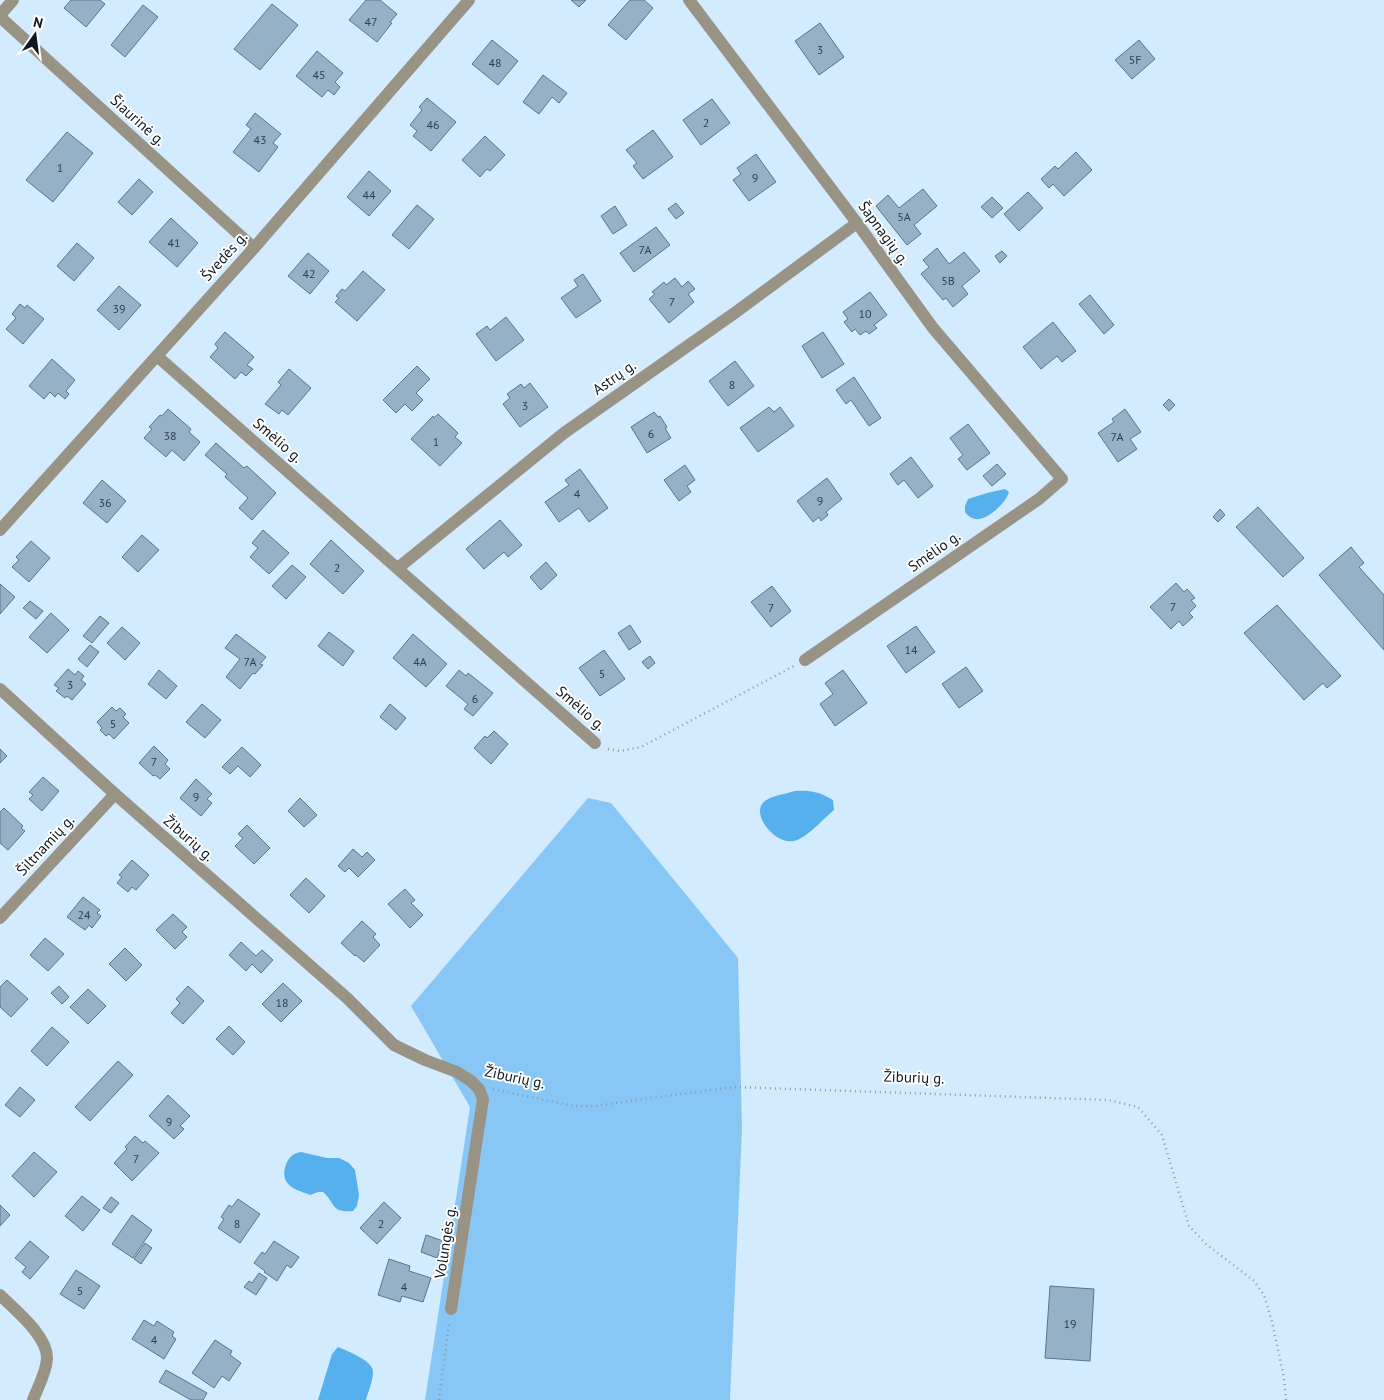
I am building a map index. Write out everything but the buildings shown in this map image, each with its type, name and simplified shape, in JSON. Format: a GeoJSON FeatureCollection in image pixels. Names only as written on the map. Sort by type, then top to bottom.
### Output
{"type":"FeatureCollection","features":[{"type":"Feature","properties":{"kind":"street","name":"Šiaurinė g."},"geometry":{"type":"LineString","coordinates":[[13,0],[0,16],[254,248]]}},
{"type":"Feature","properties":{"kind":"street","name":"Švedės g."},"geometry":{"type":"LineString","coordinates":[[0,530],[254,248],[469,0]]}},
{"type":"Feature","properties":{"kind":"street","name":"Šapnagių g."},"geometry":{"type":"LineString","coordinates":[[689,0],[857,223],[933,328],[1062,478]]}},
{"type":"Feature","properties":{"kind":"street","name":"Astrų g."},"geometry":{"type":"LineString","coordinates":[[398,568],[564,432],[736,312],[857,223]]}},
{"type":"Feature","properties":{"kind":"street","name":"Smėlio g."},"geometry":{"type":"LineString","coordinates":[[157,356],[595,743]]}},
{"type":"Feature","properties":{"kind":"street","name":"Smėlio g."},"geometry":{"type":"LineString","coordinates":[[805,660],[1039,499],[1062,478]]}},
{"type":"Feature","properties":{"kind":"street","name":"Žiburių g."},"geometry":{"type":"LineString","coordinates":[[0,689],[115,794],[347,998],[394,1045],[425,1060],[457,1072],[479,1089]]}},
{"type":"Feature","properties":{"kind":"street","name":"Šiltnamių g."},"geometry":{"type":"LineString","coordinates":[[0,918],[115,794]]}},
{"type":"Feature","properties":{"kind":"street","name":"Volungės g."},"geometry":{"type":"LineString","coordinates":[[451,1309],[483,1099],[479,1089]]}},
{"type":"Feature","properties":{"kind":"street"},"geometry":{"type":"LineString","coordinates":[[0,1295],[32,1327],[44,1346],[47,1358],[34,1400]]}},
{"type":"Feature","properties":{"kind":"path","name":"Smėlio g."},"geometry":{"type":"LineString","coordinates":[[595,743],[620,751],[641,747],[805,660]]}},
{"type":"Feature","properties":{"kind":"path","name":"Žiburių g."},"geometry":{"type":"LineString","coordinates":[[479,1089],[494,1090],[573,1106],[595,1106],[735,1087],[1108,1100],[1138,1106],[1162,1135],[1189,1226],[1206,1244],[1254,1280],[1264,1295],[1284,1378],[1286,1400]]}},
{"type":"Feature","properties":{"kind":"path"},"geometry":{"type":"LineString","coordinates":[[439,1400],[451,1309]]}},
{"type":"Feature","properties":{"kind":"shaded area"},"geometry":{"type":"Polygon","coordinates":[[[1005,489],[1009,492],[1004,501],[985,517],[975,519],[965,512],[968,499],[1005,489]]]}},
{"type":"Feature","properties":{"kind":"shaded area"},"geometry":{"type":"Polygon","coordinates":[[[795,791],[815,792],[828,797],[833,800],[834,810],[804,836],[794,841],[787,841],[779,838],[766,827],[760,813],[761,806],[772,797],[795,791]]]}},
{"type":"Feature","properties":{"kind":"shaded area"},"geometry":{"type":"Polygon","coordinates":[[[588,798],[611,803],[738,958],[742,1129],[730,1400],[425,1400],[470,1107],[411,1006],[588,798]]]}},
{"type":"Feature","properties":{"kind":"shaded area"},"geometry":{"type":"Polygon","coordinates":[[[301,1152],[327,1158],[339,1158],[349,1163],[355,1170],[359,1195],[357,1206],[353,1211],[337,1209],[323,1192],[310,1195],[288,1184],[284,1174],[287,1163],[294,1154],[301,1152]]]}},
{"type":"Feature","properties":{"kind":"shaded area"},"geometry":{"type":"Polygon","coordinates":[[[338,1347],[365,1360],[372,1368],[372,1379],[366,1400],[318,1400],[332,1354],[338,1347]]]}}]}
